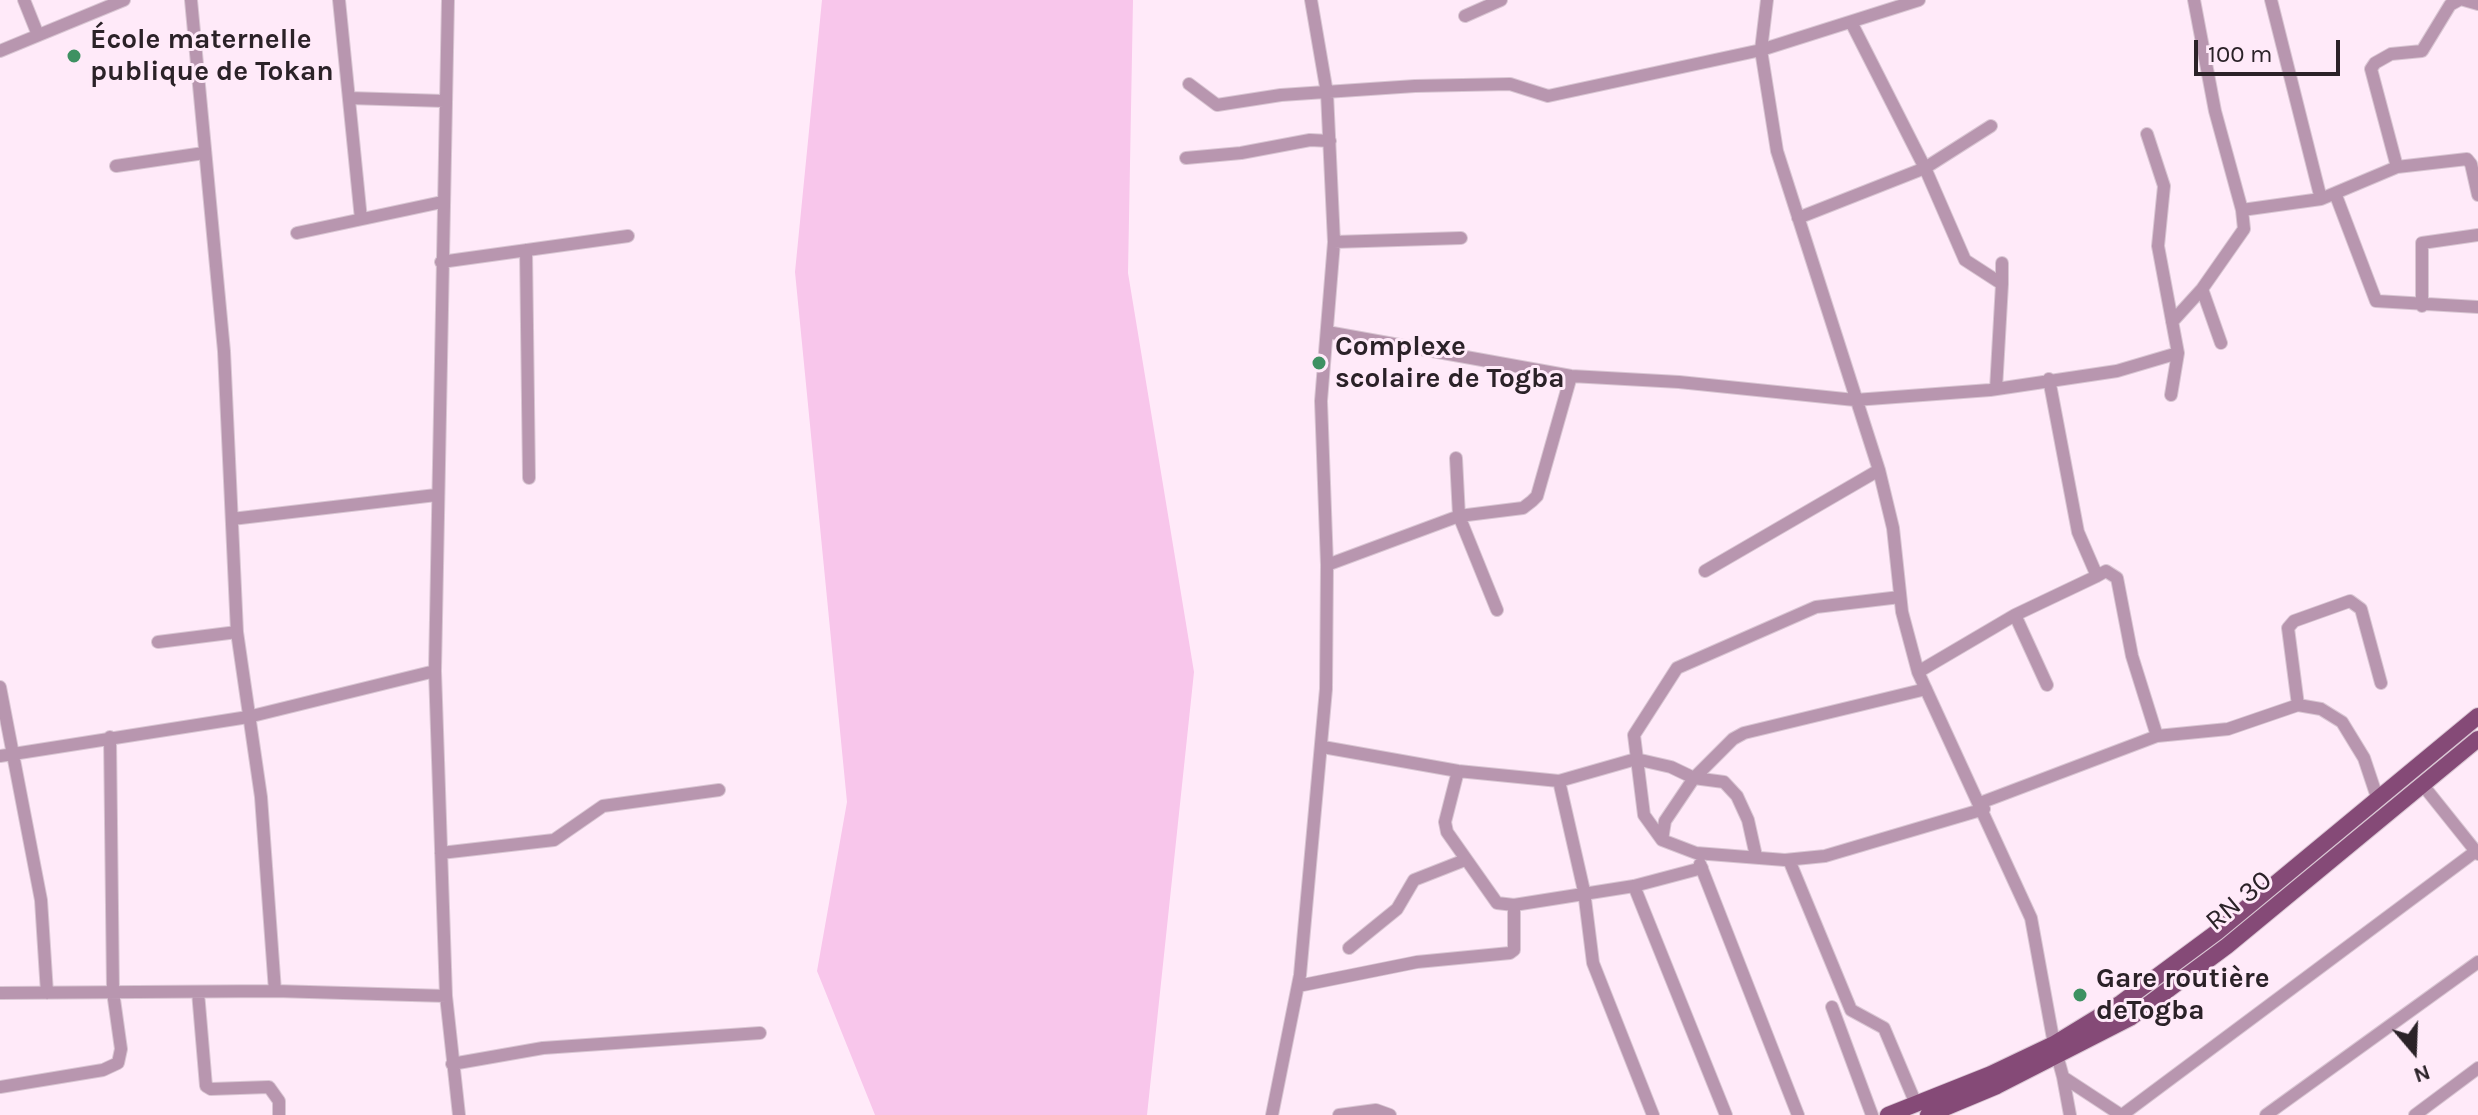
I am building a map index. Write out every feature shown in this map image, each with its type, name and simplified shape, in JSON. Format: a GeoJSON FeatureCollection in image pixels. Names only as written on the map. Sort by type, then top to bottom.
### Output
{"type":"FeatureCollection","features":[{"type":"Feature","properties":{"kind":"main road","name":"RN 30"},"geometry":{"type":"LineString","coordinates":[[2055,1050],[2217,932],[2478,716]]}},
{"type":"Feature","properties":{"kind":"main road","name":"RN 30"},"geometry":{"type":"LineString","coordinates":[[1888,1115],[1922,1110],[1991,1074],[2130,1018],[2215,955],[2478,739]]}},
{"type":"Feature","properties":{"kind":"street"},"geometry":{"type":"LineString","coordinates":[[24,0],[38,35]]}},
{"type":"Feature","properties":{"kind":"street"},"geometry":{"type":"LineString","coordinates":[[0,51],[124,0]]}},
{"type":"Feature","properties":{"kind":"street"},"geometry":{"type":"LineString","coordinates":[[191,0],[224,351],[237,632],[261,797],[275,991]]}},
{"type":"Feature","properties":{"kind":"street"},"geometry":{"type":"LineString","coordinates":[[339,0],[361,219]]}},
{"type":"Feature","properties":{"kind":"street"},"geometry":{"type":"LineString","coordinates":[[448,0],[436,495],[435,671],[446,996],[459,1115]]}},
{"type":"Feature","properties":{"kind":"street"},"geometry":{"type":"LineString","coordinates":[[1272,1115],[1298,986],[1323,747],[1327,565],[1321,401],[1334,242],[1327,93],[1311,0]]}},
{"type":"Feature","properties":{"kind":"street"},"geometry":{"type":"LineString","coordinates":[[1465,16],[1501,0]]}},
{"type":"Feature","properties":{"kind":"street"},"geometry":{"type":"LineString","coordinates":[[1752,0],[1767,2],[1761,50],[1777,151],[1879,470],[1893,528],[1900,597],[1918,672],[2031,918],[2070,1115]]}},
{"type":"Feature","properties":{"kind":"street"},"geometry":{"type":"LineString","coordinates":[[2172,322],[2202,289],[2244,229],[2242,210],[2215,111],[2194,0]]}},
{"type":"Feature","properties":{"kind":"street"},"geometry":{"type":"LineString","coordinates":[[2271,0],[2321,199]]}},
{"type":"Feature","properties":{"kind":"street"},"geometry":{"type":"LineString","coordinates":[[2397,167],[2371,69],[2391,54],[2422,51],[2450,5],[2462,0],[2478,4]]}},
{"type":"Feature","properties":{"kind":"street"},"geometry":{"type":"LineString","coordinates":[[1189,84],[1217,105],[1415,86],[1510,84],[1548,96],[1761,50],[1852,24],[1916,1]]}},
{"type":"Feature","properties":{"kind":"street"},"geometry":{"type":"LineString","coordinates":[[1852,24],[1925,168],[1965,260],[2002,284]]}},
{"type":"Feature","properties":{"kind":"street"},"geometry":{"type":"LineString","coordinates":[[349,98],[444,101]]}},
{"type":"Feature","properties":{"kind":"street"},"geometry":{"type":"LineString","coordinates":[[1798,218],[1925,168],[1991,126]]}},
{"type":"Feature","properties":{"kind":"street"},"geometry":{"type":"LineString","coordinates":[[2147,134],[2164,186],[2158,246],[2178,353],[2171,395]]}},
{"type":"Feature","properties":{"kind":"street"},"geometry":{"type":"LineString","coordinates":[[1186,158],[1241,153],[1310,140],[1330,141]]}},
{"type":"Feature","properties":{"kind":"street"},"geometry":{"type":"LineString","coordinates":[[116,166],[204,153]]}},
{"type":"Feature","properties":{"kind":"street"},"geometry":{"type":"LineString","coordinates":[[2242,210],[2321,199],[2397,167],[2467,159],[2478,195]]}},
{"type":"Feature","properties":{"kind":"street"},"geometry":{"type":"LineString","coordinates":[[2335,193],[2375,299],[2422,306],[2478,307]]}},
{"type":"Feature","properties":{"kind":"street"},"geometry":{"type":"LineString","coordinates":[[297,233],[442,202]]}},
{"type":"Feature","properties":{"kind":"street"},"geometry":{"type":"LineString","coordinates":[[2422,306],[2422,243],[2478,235]]}},
{"type":"Feature","properties":{"kind":"street"},"geometry":{"type":"LineString","coordinates":[[441,262],[628,236]]}},
{"type":"Feature","properties":{"kind":"street"},"geometry":{"type":"LineString","coordinates":[[1334,242],[1461,238]]}},
{"type":"Feature","properties":{"kind":"street"},"geometry":{"type":"LineString","coordinates":[[526,250],[529,478]]}},
{"type":"Feature","properties":{"kind":"street"},"geometry":{"type":"LineString","coordinates":[[1996,389],[2002,263]]}},
{"type":"Feature","properties":{"kind":"street"},"geometry":{"type":"LineString","coordinates":[[2202,289],[2221,343]]}},
{"type":"Feature","properties":{"kind":"street"},"geometry":{"type":"LineString","coordinates":[[1327,332],[1571,376],[1679,382],[1855,400],[1996,389],[2117,371],[2178,353]]}},
{"type":"Feature","properties":{"kind":"street"},"geometry":{"type":"LineString","coordinates":[[1327,565],[1459,516],[1523,508],[1537,496],[1571,376]]}},
{"type":"Feature","properties":{"kind":"street"},"geometry":{"type":"LineString","coordinates":[[2049,379],[2078,532],[2097,576]]}},
{"type":"Feature","properties":{"kind":"street"},"geometry":{"type":"LineString","coordinates":[[1456,458],[1459,516],[1497,610]]}},
{"type":"Feature","properties":{"kind":"street"},"geometry":{"type":"LineString","coordinates":[[1705,571],[1879,470]]}},
{"type":"Feature","properties":{"kind":"street"},"geometry":{"type":"LineString","coordinates":[[232,519],[436,495]]}},
{"type":"Feature","properties":{"kind":"street"},"geometry":{"type":"LineString","coordinates":[[1918,672],[2015,615],[2106,571],[2117,578],[2132,656],[2157,736]]}},
{"type":"Feature","properties":{"kind":"street"},"geometry":{"type":"LineString","coordinates":[[1900,597],[1816,607],[1677,668],[1635,731],[1644,815],[1662,840],[1696,853],[1789,860],[1825,856],[1982,806],[2157,736],[2228,729],[2298,705],[2321,709],[2342,722],[2364,758],[2377,797]]}},
{"type":"Feature","properties":{"kind":"street"},"geometry":{"type":"LineString","coordinates":[[2298,705],[2288,628],[2294,621],[2350,601],[2361,609],[2381,683]]}},
{"type":"Feature","properties":{"kind":"street"},"geometry":{"type":"LineString","coordinates":[[2015,615],[2047,685]]}},
{"type":"Feature","properties":{"kind":"street"},"geometry":{"type":"LineString","coordinates":[[158,642],[237,632]]}},
{"type":"Feature","properties":{"kind":"street"},"geometry":{"type":"LineString","coordinates":[[6,755],[248,717],[435,671]]}},
{"type":"Feature","properties":{"kind":"street"},"geometry":{"type":"LineString","coordinates":[[0,687],[6,755],[41,900],[47,993]]}},
{"type":"Feature","properties":{"kind":"street"},"geometry":{"type":"LineString","coordinates":[[1662,840],[1665,821],[1694,778],[1722,747],[1744,733],[1926,689]]}},
{"type":"Feature","properties":{"kind":"street"},"geometry":{"type":"LineString","coordinates":[[0,1087],[103,1070],[118,1063],[121,1049],[113,992],[110,737]]}},
{"type":"Feature","properties":{"kind":"street"},"geometry":{"type":"LineString","coordinates":[[1323,747],[1458,771],[1559,781],[1636,759],[1671,767],[1694,778],[1724,782],[1737,796],[1748,820],[1756,856]]}},
{"type":"Feature","properties":{"kind":"street"},"geometry":{"type":"LineString","coordinates":[[1458,771],[1445,822],[1465,860],[1497,903],[1514,905],[1584,891],[1634,886],[1702,868]]}},
{"type":"Feature","properties":{"kind":"street"},"geometry":{"type":"LineString","coordinates":[[1559,781],[1584,891],[1593,963],[1653,1115]]}},
{"type":"Feature","properties":{"kind":"street"},"geometry":{"type":"LineString","coordinates":[[2063,1077],[2122,1115],[2477,852],[2422,784]]}},
{"type":"Feature","properties":{"kind":"street"},"geometry":{"type":"LineString","coordinates":[[441,853],[554,840],[603,806],[719,790]]}},
{"type":"Feature","properties":{"kind":"street"},"geometry":{"type":"LineString","coordinates":[[1696,853],[1798,1115]]}},
{"type":"Feature","properties":{"kind":"street"},"geometry":{"type":"LineString","coordinates":[[1349,948],[1397,909],[1414,880],[1465,860]]}},
{"type":"Feature","properties":{"kind":"street"},"geometry":{"type":"LineString","coordinates":[[1789,860],[1851,1010],[1884,1028],[1922,1110]]}},
{"type":"Feature","properties":{"kind":"street"},"geometry":{"type":"LineString","coordinates":[[1634,886],[1726,1115]]}},
{"type":"Feature","properties":{"kind":"street"},"geometry":{"type":"LineString","coordinates":[[1298,986],[1417,962],[1510,953],[1514,950],[1514,905]]}},
{"type":"Feature","properties":{"kind":"street"},"geometry":{"type":"LineString","coordinates":[[2266,1115],[2478,962]]}},
{"type":"Feature","properties":{"kind":"street"},"geometry":{"type":"LineString","coordinates":[[0,993],[275,991],[446,996]]}},
{"type":"Feature","properties":{"kind":"street"},"geometry":{"type":"LineString","coordinates":[[198,992],[206,1086],[211,1089],[269,1087],[279,1101],[279,1115]]}},
{"type":"Feature","properties":{"kind":"street"},"geometry":{"type":"LineString","coordinates":[[1832,1007],[1872,1115]]}},
{"type":"Feature","properties":{"kind":"street"},"geometry":{"type":"LineString","coordinates":[[452,1064],[543,1048],[760,1033]]}},
{"type":"Feature","properties":{"kind":"street"},"geometry":{"type":"LineString","coordinates":[[2415,1115],[2478,1068]]}},
{"type":"Feature","properties":{"kind":"street"},"geometry":{"type":"LineString","coordinates":[[1339,1115],[1376,1110],[1390,1115]]}},
{"type":"Feature","properties":{"kind":"shaded area"},"geometry":{"type":"Polygon","coordinates":[[[822,0],[1133,0],[1128,273],[1194,672],[1147,1115],[875,1115],[817,971],[847,802],[795,272],[822,0]]]}},
{"type":"Feature","properties":{"kind":"place","name":"École maternelle publique de Tokan"},"geometry":{"type":"Point","coordinates":[74,56]}},
{"type":"Feature","properties":{"kind":"place","name":"Complexe scolaire de Togba"},"geometry":{"type":"Point","coordinates":[1319,363]}},
{"type":"Feature","properties":{"kind":"place","name":"Gare routière deTogba"},"geometry":{"type":"Point","coordinates":[2080,995]}}]}
